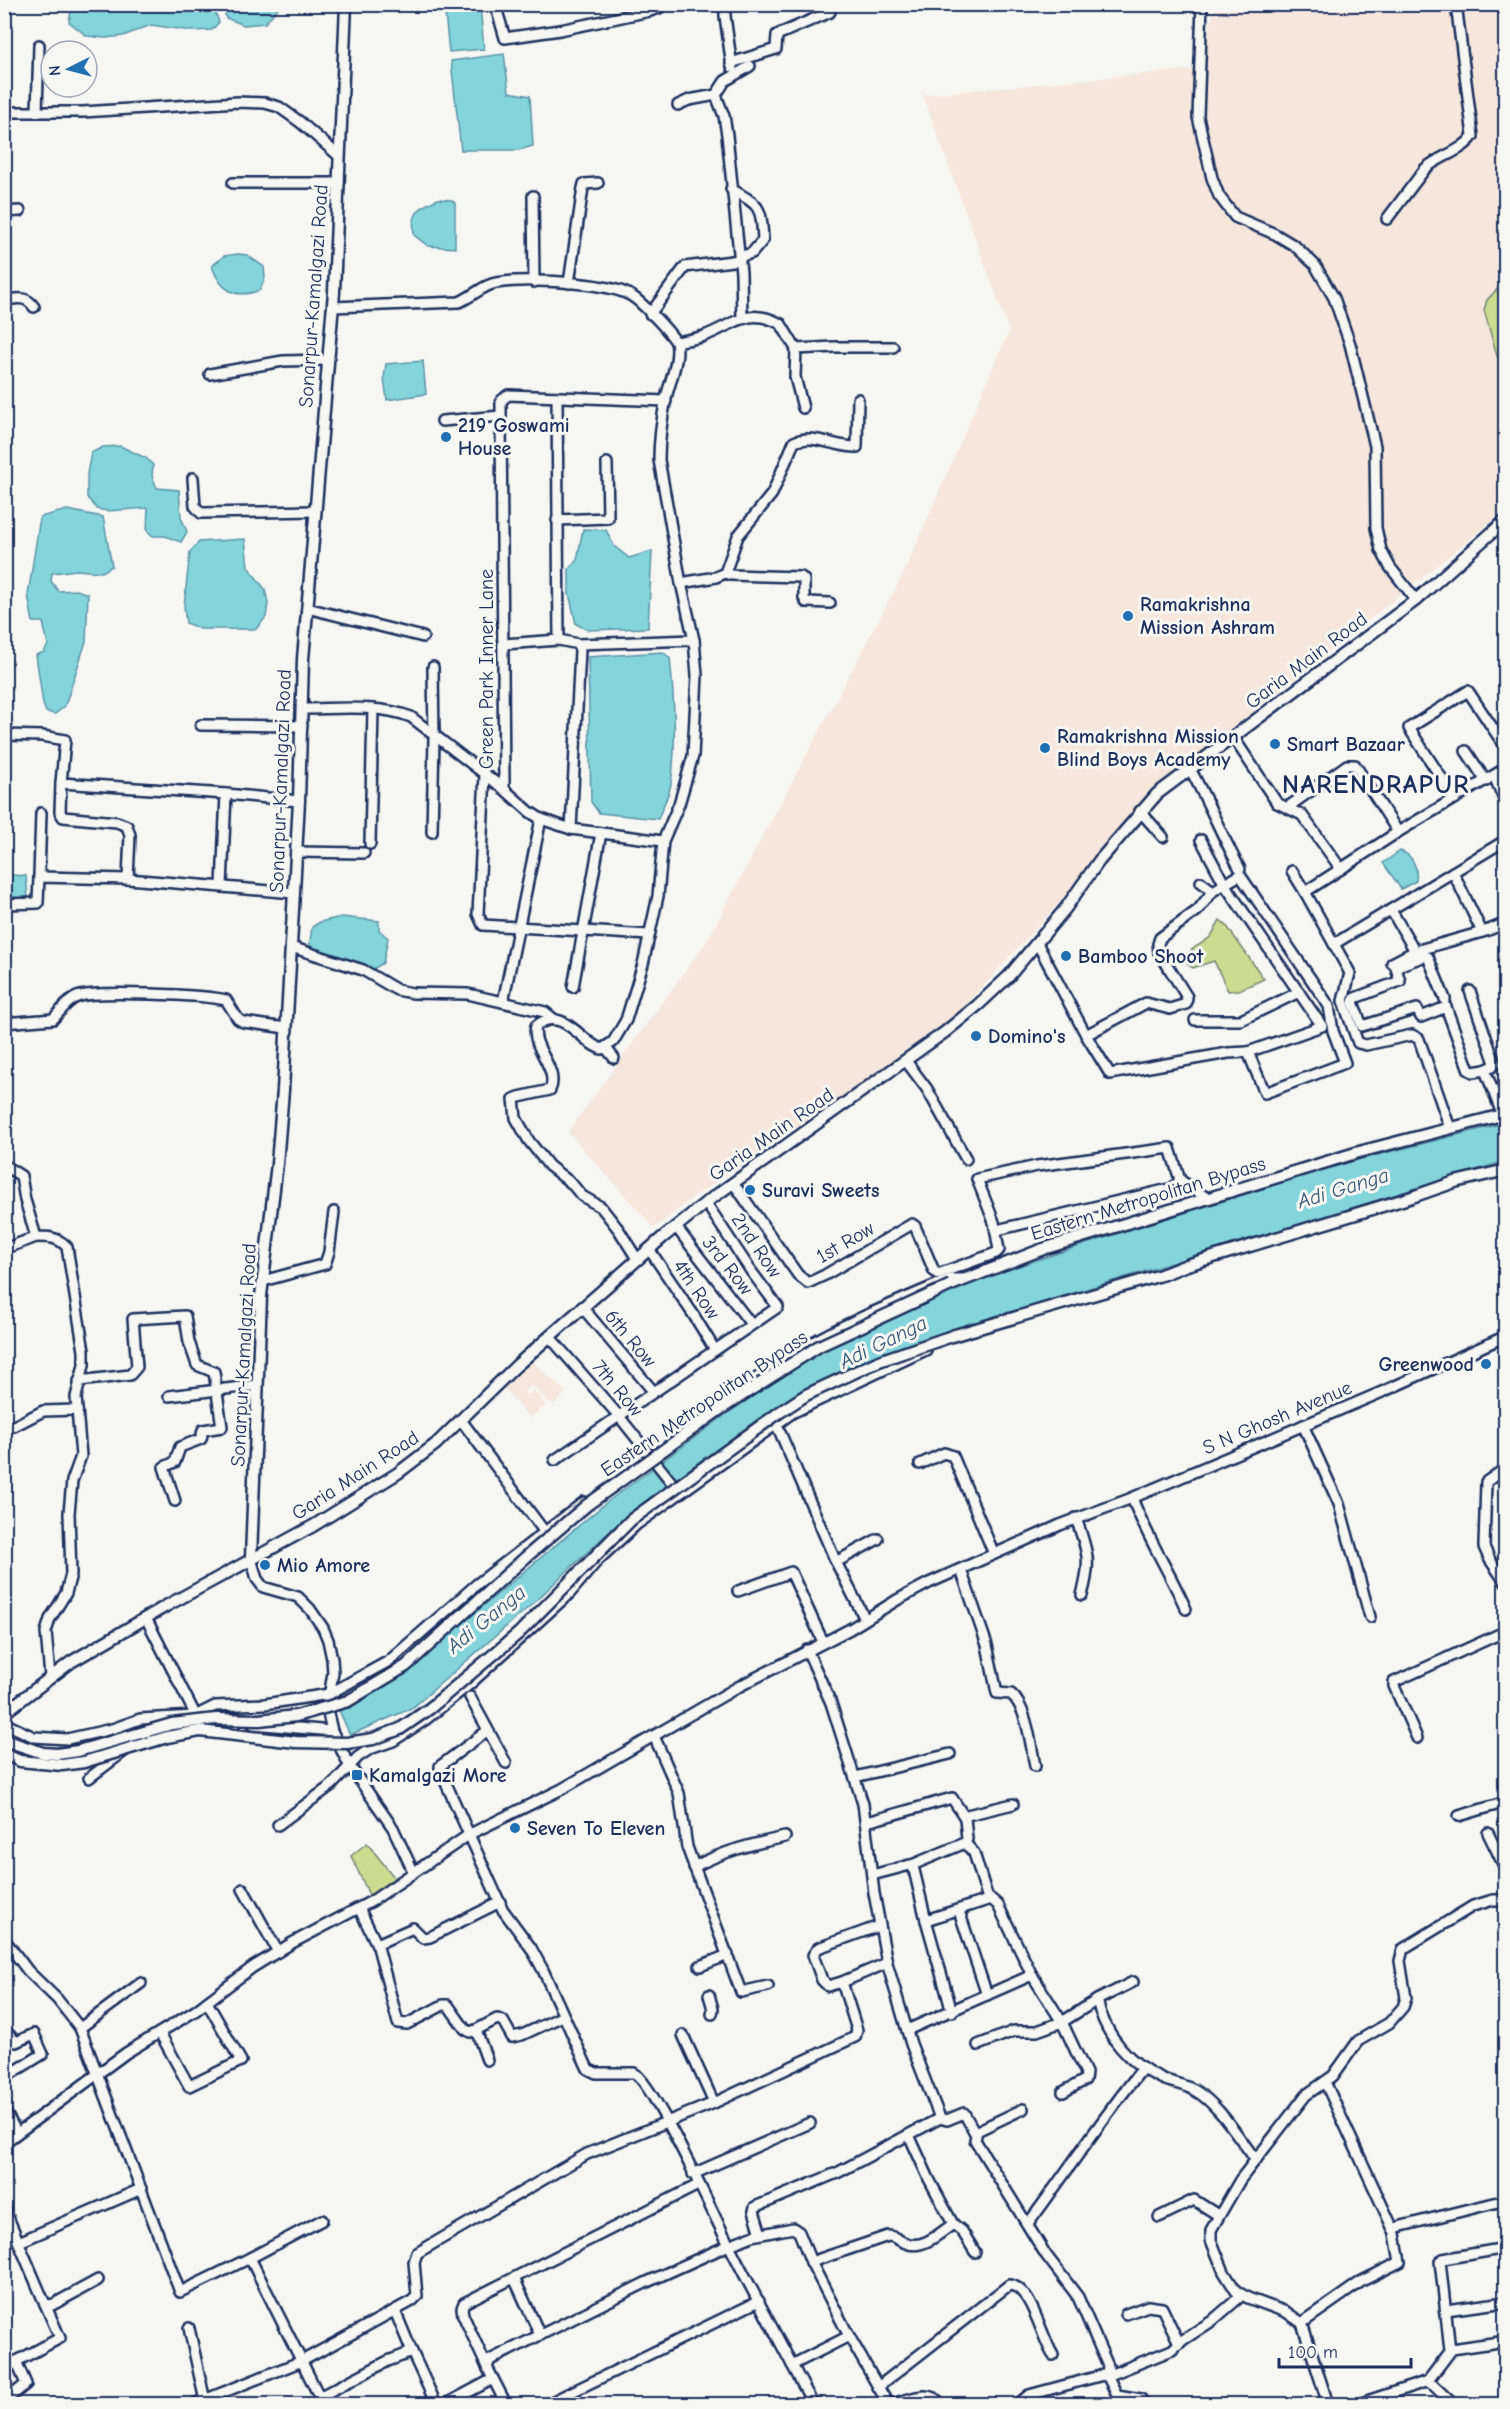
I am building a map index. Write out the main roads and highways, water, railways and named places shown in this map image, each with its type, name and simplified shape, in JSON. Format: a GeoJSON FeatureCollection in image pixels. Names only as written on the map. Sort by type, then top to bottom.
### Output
{"type":"FeatureCollection","features":[{"type":"Feature","properties":{"kind":"main road","name":"Sonarpur-Kamalgazi Road"},"geometry":{"type":"LineString","coordinates":[[251,1558],[263,1281],[277,1164],[286,1028],[307,608],[333,308],[346,4]]}},
{"type":"Feature","properties":{"kind":"main road","name":"Garia Main Road"},"geometry":{"type":"LineString","coordinates":[[4,1713],[50,1677],[146,1618],[251,1558],[313,1526],[398,1473],[436,1444],[549,1336],[676,1227],[706,1203],[906,1061],[978,1005],[1009,976],[1037,943],[1140,811],[1156,794],[1416,600],[1506,520]]}},
{"type":"Feature","properties":{"kind":"main road","name":"Eastern Metropolitan Bypass"},"geometry":{"type":"LineString","coordinates":[[4,1740],[43,1754],[57,1754],[78,1751],[172,1724],[216,1719],[259,1720],[296,1716],[348,1701],[406,1666],[587,1505],[718,1410],[819,1346],[951,1285],[1043,1249],[1359,1152],[1504,1114]]}},
{"type":"Feature","properties":{"kind":"main road"},"geometry":{"type":"LineString","coordinates":[[4,1754],[29,1762],[62,1765],[84,1762],[167,1737],[200,1731],[296,1742],[347,1743],[373,1739],[400,1729],[429,1710],[519,1633],[631,1520],[806,1395],[879,1361],[955,1335],[1161,1275],[1455,1182],[1506,1170]]}},
{"type":"Feature","properties":{"kind":"water"},"geometry":{"type":"Polygon","coordinates":[[[212,4],[219,22],[212,30],[192,31],[151,25],[123,36],[105,38],[87,36],[69,22],[72,5],[212,4]]]}},
{"type":"Feature","properties":{"kind":"water"},"geometry":{"type":"Polygon","coordinates":[[[223,5],[278,5],[278,8],[265,23],[244,25],[226,18],[223,5]]]}},
{"type":"Feature","properties":{"kind":"water"},"geometry":{"type":"Polygon","coordinates":[[[480,5],[484,49],[449,52],[445,13],[457,11],[457,7],[480,5]]]}},
{"type":"Feature","properties":{"kind":"water"},"geometry":{"type":"Polygon","coordinates":[[[504,54],[509,92],[530,96],[533,146],[519,150],[461,150],[451,61],[504,54]]]}},
{"type":"Feature","properties":{"kind":"water"},"geometry":{"type":"Polygon","coordinates":[[[438,199],[451,200],[455,203],[455,248],[428,246],[414,235],[413,228],[417,212],[438,199]]]}},
{"type":"Feature","properties":{"kind":"water"},"geometry":{"type":"Polygon","coordinates":[[[247,255],[264,267],[265,278],[260,290],[243,294],[236,293],[224,287],[219,281],[212,266],[224,256],[247,255]]]}},
{"type":"Feature","properties":{"kind":"water"},"geometry":{"type":"Polygon","coordinates":[[[423,361],[426,394],[387,400],[384,378],[386,364],[423,361]]]}},
{"type":"Feature","properties":{"kind":"water"},"geometry":{"type":"Polygon","coordinates":[[[120,446],[146,458],[153,465],[152,476],[157,488],[179,490],[181,517],[187,532],[181,542],[165,536],[153,536],[147,531],[148,508],[107,511],[97,509],[87,497],[87,474],[91,453],[103,447],[120,446]]]}},
{"type":"Feature","properties":{"kind":"water"},"geometry":{"type":"Polygon","coordinates":[[[67,510],[103,517],[112,566],[102,572],[76,570],[52,573],[51,581],[58,591],[77,590],[88,594],[86,641],[65,706],[55,714],[46,712],[43,704],[36,655],[44,652],[48,645],[43,622],[33,622],[28,595],[40,517],[67,510]]]}},
{"type":"Feature","properties":{"kind":"water"},"geometry":{"type":"Polygon","coordinates":[[[583,529],[606,530],[614,546],[629,558],[652,551],[648,628],[588,630],[576,624],[569,593],[569,569],[577,560],[583,529]]]}},
{"type":"Feature","properties":{"kind":"water"},"geometry":{"type":"Polygon","coordinates":[[[245,539],[248,567],[265,589],[268,603],[266,617],[256,629],[200,629],[186,623],[184,606],[190,552],[199,542],[245,539]]]}},
{"type":"Feature","properties":{"kind":"water"},"geometry":{"type":"Polygon","coordinates":[[[663,652],[670,658],[674,721],[673,768],[667,797],[658,819],[599,813],[591,802],[588,657],[663,652]]]}},
{"type":"Feature","properties":{"kind":"water"},"geometry":{"type":"Polygon","coordinates":[[[1400,851],[1411,859],[1416,876],[1416,881],[1401,889],[1383,863],[1400,851]]]}},
{"type":"Feature","properties":{"kind":"water"},"geometry":{"type":"Polygon","coordinates":[[[26,876],[28,898],[5,900],[4,877],[26,876]]]}},
{"type":"Feature","properties":{"kind":"water"},"geometry":{"type":"Polygon","coordinates":[[[341,917],[379,921],[379,930],[388,938],[383,963],[370,971],[309,949],[312,927],[320,922],[341,917]]]}},
{"type":"Feature","properties":{"kind":"water","name":"Adi Ganga"},"geometry":{"type":"Polygon","coordinates":[[[1505,1123],[1505,1161],[946,1332],[828,1379],[762,1416],[628,1514],[530,1606],[412,1708],[350,1735],[339,1710],[396,1679],[607,1502],[732,1410],[825,1349],[955,1287],[1346,1163],[1505,1123]]]}},
{"type":"Feature","properties":{"kind":"place","name":"219 Goswami House"},"geometry":{"type":"Point","coordinates":[446,437]}},
{"type":"Feature","properties":{"kind":"place","name":"Ramakrishna Mission Ashram"},"geometry":{"type":"Point","coordinates":[1128,616]}},
{"type":"Feature","properties":{"kind":"place","name":"Smart Bazaar"},"geometry":{"type":"Point","coordinates":[1275,744]}},
{"type":"Feature","properties":{"kind":"place","name":"Ramakrishna Mission Blind Boys Academy"},"geometry":{"type":"Point","coordinates":[1045,748]}},
{"type":"Feature","properties":{"kind":"place","name":"Bamboo Shoot"},"geometry":{"type":"Point","coordinates":[1066,956]}},
{"type":"Feature","properties":{"kind":"place","name":"Domino's"},"geometry":{"type":"Point","coordinates":[976,1036]}},
{"type":"Feature","properties":{"kind":"place","name":"Suravi Sweets"},"geometry":{"type":"Point","coordinates":[750,1190]}},
{"type":"Feature","properties":{"kind":"place","name":"Greenwood"},"geometry":{"type":"Point","coordinates":[1486,1364]}},
{"type":"Feature","properties":{"kind":"place","name":"Mio Amore"},"geometry":{"type":"Point","coordinates":[265,1565]}},
{"type":"Feature","properties":{"kind":"place","name":"Kamalgazi More"},"geometry":{"type":"Point","coordinates":[357,1775]}},
{"type":"Feature","properties":{"kind":"place","name":"Seven To Eleven"},"geometry":{"type":"Point","coordinates":[515,1828]}},
{"type":"Feature","properties":{"kind":"district","name":"NARENDRAPUR"},"geometry":{"type":"Point","coordinates":[1376,784]}}]}
